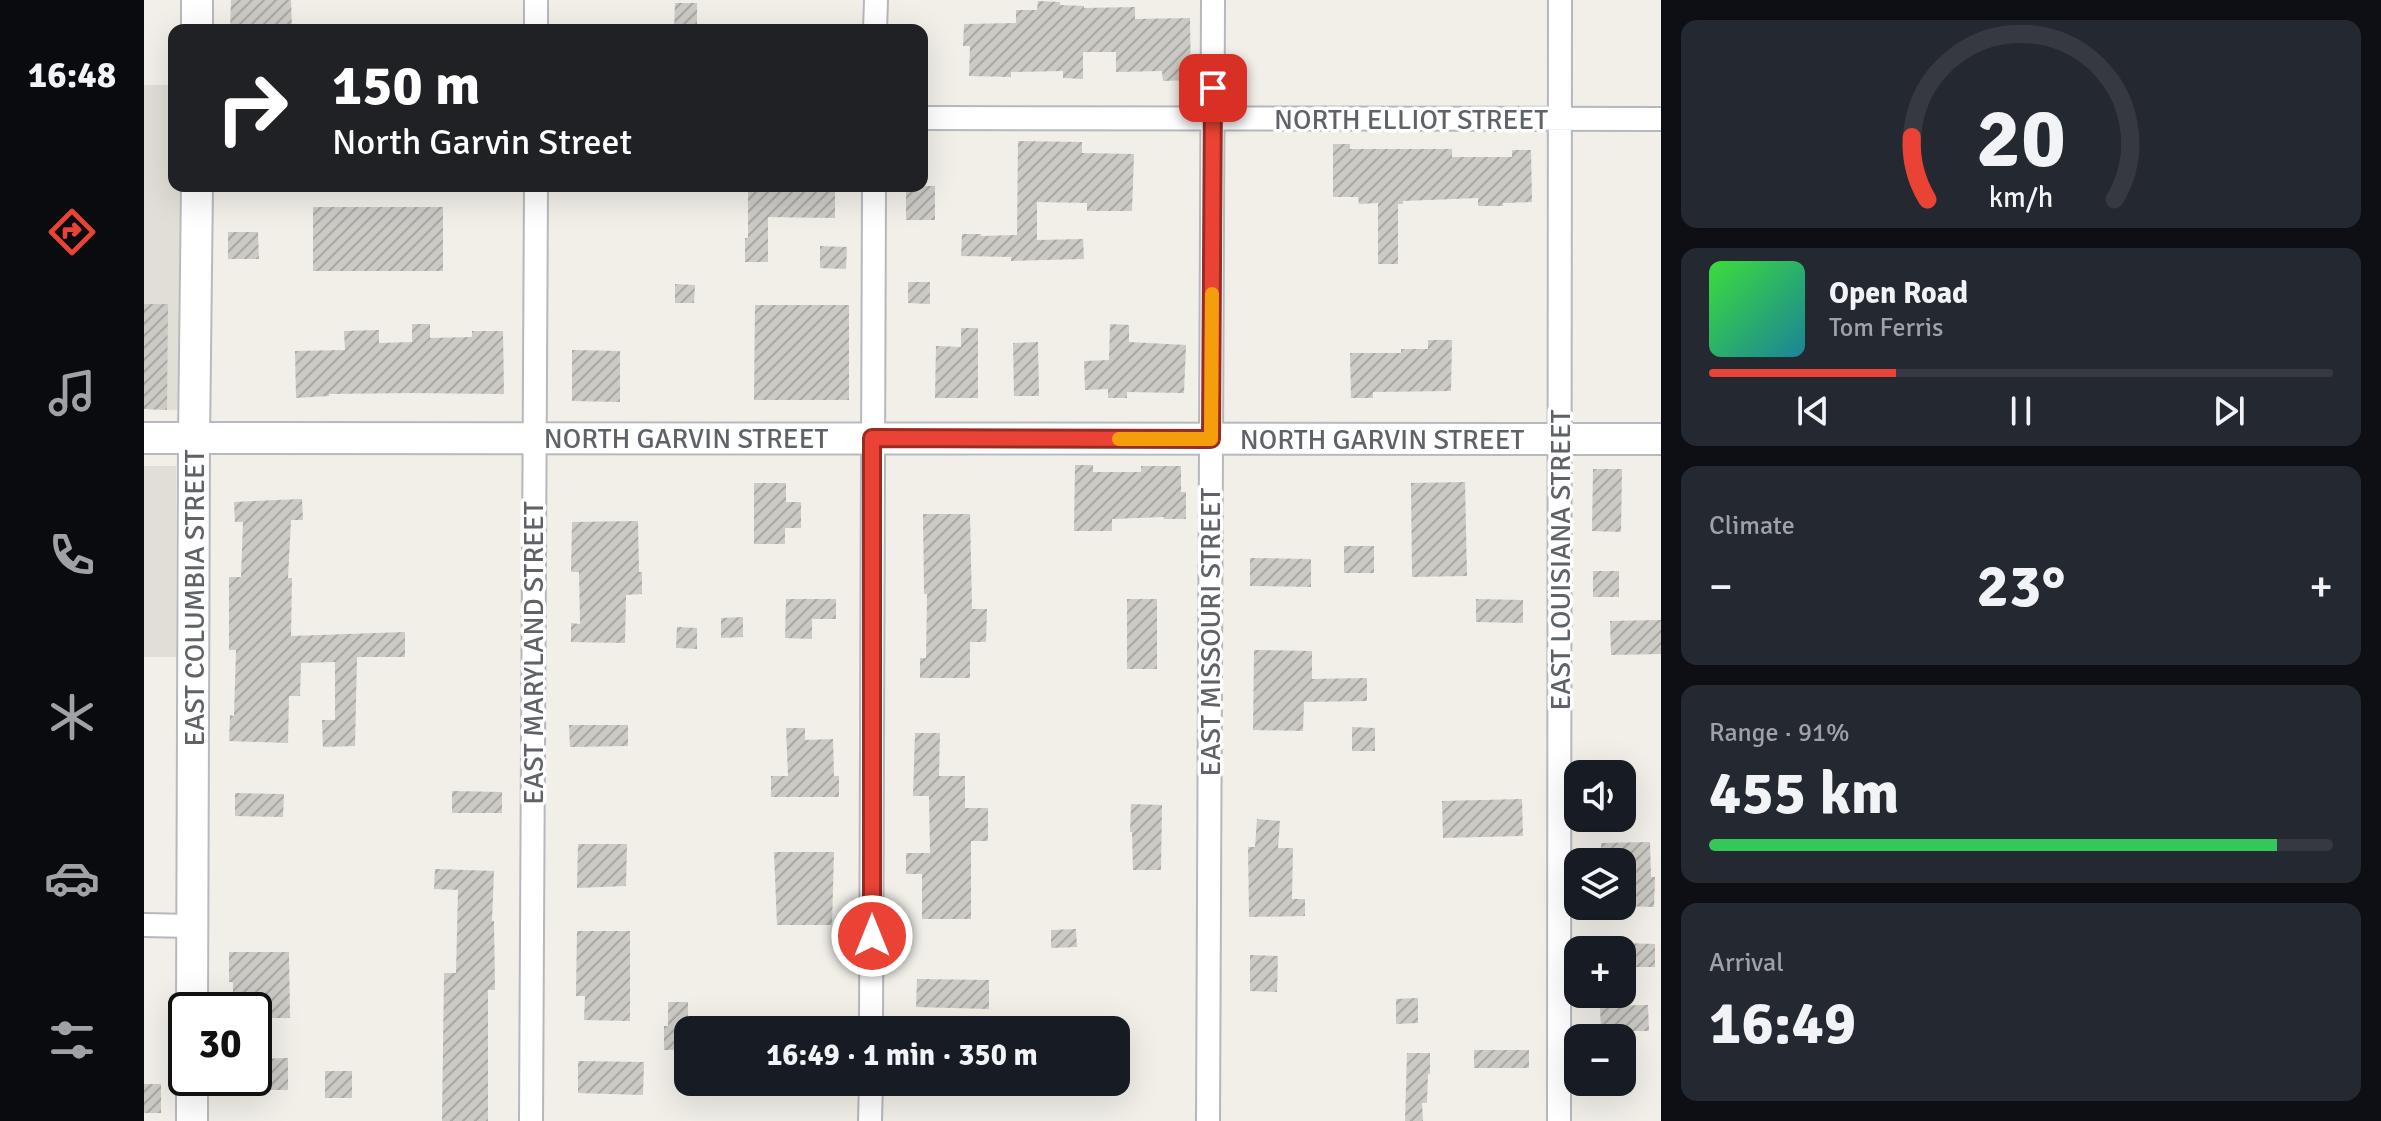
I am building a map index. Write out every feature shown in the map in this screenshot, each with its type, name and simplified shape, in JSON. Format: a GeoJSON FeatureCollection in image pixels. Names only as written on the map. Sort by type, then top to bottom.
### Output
{"type":"FeatureCollection","features":[{"type":"Feature","properties":{"kind":"main road"},"geometry":{"type":"LineString","coordinates":[[197,0],[197,24]]}},
{"type":"Feature","properties":{"kind":"main road","name":"EAST COLUMBIA STREET"},"geometry":{"type":"LineString","coordinates":[[192,992],[197,192]]}},
{"type":"Feature","properties":{"kind":"main road","name":"NORTH GARVIN STREET"},"geometry":{"type":"LineString","coordinates":[[144,438],[1661,439]]}},
{"type":"Feature","properties":{"kind":"main road"},"geometry":{"type":"LineString","coordinates":[[192,1096],[192,1121]]}},
{"type":"Feature","properties":{"kind":"street"},"geometry":{"type":"LineString","coordinates":[[536,0],[536,24]]}},
{"type":"Feature","properties":{"kind":"street"},"geometry":{"type":"LineString","coordinates":[[875,24],[876,0]]}},
{"type":"Feature","properties":{"kind":"street","name":"EAST MISSOURI STREET"},"geometry":{"type":"LineString","coordinates":[[1208,1121],[1213,0]]}},
{"type":"Feature","properties":{"kind":"street","name":"EAST LOUISIANA STREET"},"geometry":{"type":"LineString","coordinates":[[1559,1121],[1560,0]]}},
{"type":"Feature","properties":{"kind":"street","name":"NORTH ELLIOT STREET"},"geometry":{"type":"LineString","coordinates":[[928,118],[1661,119]]}},
{"type":"Feature","properties":{"kind":"street","name":"EAST MARYLAND STREET"},"geometry":{"type":"LineString","coordinates":[[531,1121],[536,192]]}},
{"type":"Feature","properties":{"kind":"street"},"geometry":{"type":"LineString","coordinates":[[871,1016],[874,192]]}},
{"type":"Feature","properties":{"kind":"street"},"geometry":{"type":"LineString","coordinates":[[144,925],[192,926]]}},
{"type":"Feature","properties":{"kind":"street"},"geometry":{"type":"LineString","coordinates":[[870,1121],[871,1096]]}},
{"type":"Feature","properties":{"kind":"shaded area"},"geometry":{"type":"Polygon","coordinates":[[[144,85],[168,85],[168,192],[180,192],[179,410],[144,409],[144,85]]]}},
{"type":"Feature","properties":{"kind":"shaded area"},"geometry":{"type":"Polygon","coordinates":[[[144,466],[176,466],[176,657],[144,657],[144,466]]]}},
{"type":"Feature","properties":{"kind":"building"},"geometry":{"type":"Polygon","coordinates":[[[231,0],[291,0],[292,24],[230,24],[231,0]]]}},
{"type":"Feature","properties":{"kind":"building"},"geometry":{"type":"Polygon","coordinates":[[[1038,1],[1084,8],[1135,7],[1135,19],[1190,18],[1191,80],[1163,81],[1162,71],[1116,72],[1116,52],[1083,52],[1083,79],[1063,78],[1063,71],[1011,72],[1011,77],[969,76],[970,46],[963,46],[964,24],[1016,23],[1016,10],[1037,10],[1038,1]]]}},
{"type":"Feature","properties":{"kind":"building"},"geometry":{"type":"Polygon","coordinates":[[[675,3],[697,3],[697,24],[674,24],[675,3]]]}},
{"type":"Feature","properties":{"kind":"building"},"geometry":{"type":"Polygon","coordinates":[[[1018,141],[1082,142],[1082,153],[1134,154],[1132,211],[1087,211],[1087,203],[1037,202],[1037,240],[1083,239],[1084,259],[1011,261],[1011,257],[961,256],[962,234],[1017,235],[1018,141]]]}},
{"type":"Feature","properties":{"kind":"building"},"geometry":{"type":"Polygon","coordinates":[[[1333,144],[1350,144],[1350,149],[1452,149],[1452,157],[1512,157],[1512,150],[1531,150],[1532,202],[1478,206],[1478,198],[1403,201],[1403,204],[1398,204],[1398,264],[1378,264],[1378,203],[1359,204],[1358,197],[1333,197],[1333,144]]]}},
{"type":"Feature","properties":{"kind":"building"},"geometry":{"type":"Polygon","coordinates":[[[928,186],[935,186],[935,220],[906,220],[906,192],[928,192],[928,186]]]}},
{"type":"Feature","properties":{"kind":"building"},"geometry":{"type":"Polygon","coordinates":[[[748,192],[835,192],[835,218],[768,217],[768,262],[745,262],[745,238],[748,238],[748,192]]]}},
{"type":"Feature","properties":{"kind":"building"},"geometry":{"type":"Polygon","coordinates":[[[313,207],[443,207],[443,271],[313,271],[313,207]]]}},
{"type":"Feature","properties":{"kind":"building"},"geometry":{"type":"Polygon","coordinates":[[[228,232],[258,232],[259,259],[228,259],[228,232]]]}},
{"type":"Feature","properties":{"kind":"building"},"geometry":{"type":"Polygon","coordinates":[[[820,246],[847,247],[846,269],[820,268],[820,246]]]}},
{"type":"Feature","properties":{"kind":"building"},"geometry":{"type":"Polygon","coordinates":[[[908,282],[930,282],[930,304],[908,303],[908,282]]]}},
{"type":"Feature","properties":{"kind":"building"},"geometry":{"type":"Polygon","coordinates":[[[675,284],[695,285],[694,303],[675,303],[675,284]]]}},
{"type":"Feature","properties":{"kind":"building"},"geometry":{"type":"Polygon","coordinates":[[[144,304],[168,304],[167,410],[144,409],[144,304]]]}},
{"type":"Feature","properties":{"kind":"building"},"geometry":{"type":"Polygon","coordinates":[[[755,305],[849,305],[849,400],[754,400],[755,305]]]}},
{"type":"Feature","properties":{"kind":"building"},"geometry":{"type":"Polygon","coordinates":[[[412,324],[430,324],[430,338],[472,337],[472,331],[503,331],[504,394],[329,394],[296,398],[295,351],[345,350],[344,331],[379,330],[379,343],[412,342],[412,324]]]}},
{"type":"Feature","properties":{"kind":"building"},"geometry":{"type":"Polygon","coordinates":[[[1110,324],[1129,325],[1129,342],[1186,345],[1184,393],[1127,392],[1127,398],[1108,398],[1108,389],[1085,390],[1084,361],[1109,360],[1110,324]]]}},
{"type":"Feature","properties":{"kind":"building"},"geometry":{"type":"Polygon","coordinates":[[[961,328],[978,328],[978,398],[935,398],[936,346],[961,347],[961,328]]]}},
{"type":"Feature","properties":{"kind":"building"},"geometry":{"type":"Polygon","coordinates":[[[1428,340],[1452,340],[1451,391],[1373,392],[1373,398],[1351,398],[1350,353],[1401,353],[1401,349],[1428,349],[1428,340]]]}},
{"type":"Feature","properties":{"kind":"building"},"geometry":{"type":"Polygon","coordinates":[[[1038,342],[1039,396],[1014,396],[1013,343],[1038,342]]]}},
{"type":"Feature","properties":{"kind":"building"},"geometry":{"type":"Polygon","coordinates":[[[572,350],[620,351],[620,402],[572,401],[572,350]]]}},
{"type":"Feature","properties":{"kind":"building"},"geometry":{"type":"Polygon","coordinates":[[[1075,465],[1093,465],[1093,472],[1141,472],[1141,466],[1181,466],[1181,492],[1186,492],[1186,519],[1112,519],[1112,531],[1074,531],[1075,465]]]}},
{"type":"Feature","properties":{"kind":"building"},"geometry":{"type":"Polygon","coordinates":[[[1593,469],[1622,469],[1621,532],[1592,531],[1593,469]]]}},
{"type":"Feature","properties":{"kind":"building"},"geometry":{"type":"Polygon","coordinates":[[[1465,482],[1467,576],[1412,577],[1411,483],[1465,482]]]}},
{"type":"Feature","properties":{"kind":"building"},"geometry":{"type":"Polygon","coordinates":[[[754,483],[786,483],[786,502],[801,502],[801,528],[785,528],[785,544],[754,544],[754,483]]]}},
{"type":"Feature","properties":{"kind":"building"},"geometry":{"type":"Polygon","coordinates":[[[302,499],[303,520],[291,520],[288,578],[292,578],[291,636],[405,632],[405,657],[357,657],[355,746],[323,747],[322,720],[335,720],[335,662],[301,663],[300,696],[289,696],[288,743],[229,741],[230,715],[234,716],[236,650],[229,650],[229,577],[241,577],[243,522],[235,522],[234,502],[302,499]]]}},
{"type":"Feature","properties":{"kind":"building"},"geometry":{"type":"Polygon","coordinates":[[[923,514],[970,514],[972,609],[987,609],[986,642],[970,642],[970,678],[920,678],[920,658],[926,658],[923,514]]]}},
{"type":"Feature","properties":{"kind":"building"},"geometry":{"type":"Polygon","coordinates":[[[638,521],[642,594],[626,595],[625,643],[571,642],[571,623],[580,624],[579,572],[571,572],[572,522],[638,521]]]}},
{"type":"Feature","properties":{"kind":"building"},"geometry":{"type":"Polygon","coordinates":[[[1344,546],[1374,546],[1374,573],[1344,573],[1344,546]]]}},
{"type":"Feature","properties":{"kind":"building"},"geometry":{"type":"Polygon","coordinates":[[[1250,558],[1311,559],[1311,587],[1250,586],[1250,558]]]}},
{"type":"Feature","properties":{"kind":"building"},"geometry":{"type":"Polygon","coordinates":[[[1593,571],[1619,571],[1619,597],[1593,597],[1593,571]]]}},
{"type":"Feature","properties":{"kind":"building"},"geometry":{"type":"Polygon","coordinates":[[[786,599],[836,599],[836,619],[812,619],[812,639],[785,638],[786,599]]]}},
{"type":"Feature","properties":{"kind":"building"},"geometry":{"type":"Polygon","coordinates":[[[1127,599],[1157,599],[1157,669],[1127,669],[1127,599]]]}},
{"type":"Feature","properties":{"kind":"building"},"geometry":{"type":"Polygon","coordinates":[[[1476,599],[1523,600],[1523,623],[1476,622],[1476,599]]]}},
{"type":"Feature","properties":{"kind":"building"},"geometry":{"type":"Polygon","coordinates":[[[743,617],[743,637],[721,638],[721,618],[743,617]]]}},
{"type":"Feature","properties":{"kind":"building"},"geometry":{"type":"Polygon","coordinates":[[[1661,620],[1661,654],[1611,655],[1610,621],[1661,620]]]}},
{"type":"Feature","properties":{"kind":"building"},"geometry":{"type":"Polygon","coordinates":[[[677,627],[697,628],[697,649],[676,648],[677,627]]]}},
{"type":"Feature","properties":{"kind":"building"},"geometry":{"type":"Polygon","coordinates":[[[1254,650],[1312,651],[1312,679],[1367,678],[1367,701],[1304,702],[1303,731],[1253,730],[1254,650]]]}},
{"type":"Feature","properties":{"kind":"building"},"geometry":{"type":"Polygon","coordinates":[[[569,725],[628,725],[628,746],[570,747],[569,725]]]}},
{"type":"Feature","properties":{"kind":"building"},"geometry":{"type":"Polygon","coordinates":[[[1352,727],[1375,728],[1375,751],[1352,751],[1352,727]]]}},
{"type":"Feature","properties":{"kind":"building"},"geometry":{"type":"Polygon","coordinates":[[[786,728],[805,728],[805,740],[833,739],[834,776],[839,776],[839,797],[771,797],[771,776],[788,776],[786,728]]]}},
{"type":"Feature","properties":{"kind":"building"},"geometry":{"type":"Polygon","coordinates":[[[915,733],[940,733],[939,776],[965,776],[965,808],[988,808],[988,841],[971,841],[971,919],[922,919],[922,874],[906,874],[906,853],[930,853],[929,796],[913,796],[915,733]]]}},
{"type":"Feature","properties":{"kind":"building"},"geometry":{"type":"Polygon","coordinates":[[[452,791],[502,792],[502,813],[452,813],[452,791]]]}},
{"type":"Feature","properties":{"kind":"building"},"geometry":{"type":"Polygon","coordinates":[[[235,793],[284,794],[283,817],[235,816],[235,793]]]}},
{"type":"Feature","properties":{"kind":"building"},"geometry":{"type":"Polygon","coordinates":[[[1522,799],[1523,836],[1443,838],[1442,801],[1522,799]]]}},
{"type":"Feature","properties":{"kind":"building"},"geometry":{"type":"Polygon","coordinates":[[[1131,804],[1162,805],[1161,870],[1133,870],[1131,804]]]}},
{"type":"Feature","properties":{"kind":"building"},"geometry":{"type":"Polygon","coordinates":[[[1257,819],[1280,821],[1278,848],[1293,848],[1292,899],[1305,899],[1305,916],[1249,917],[1248,847],[1255,847],[1257,819]]]}},
{"type":"Feature","properties":{"kind":"building"},"geometry":{"type":"Polygon","coordinates":[[[1650,842],[1651,877],[1655,877],[1654,907],[1636,906],[1636,848],[1601,848],[1601,843],[1650,842]]]}},
{"type":"Feature","properties":{"kind":"building"},"geometry":{"type":"Polygon","coordinates":[[[578,844],[627,844],[626,886],[577,888],[578,844]]]}},
{"type":"Feature","properties":{"kind":"building"},"geometry":{"type":"Polygon","coordinates":[[[774,852],[834,852],[832,925],[777,925],[774,852]]]}},
{"type":"Feature","properties":{"kind":"building"},"geometry":{"type":"Polygon","coordinates":[[[435,869],[494,871],[492,921],[495,990],[488,990],[488,1121],[442,1121],[444,973],[456,973],[458,890],[434,889],[435,869]]]}},
{"type":"Feature","properties":{"kind":"building"},"geometry":{"type":"Polygon","coordinates":[[[1076,929],[1077,947],[1051,948],[1051,930],[1076,929]]]}},
{"type":"Feature","properties":{"kind":"building"},"geometry":{"type":"Polygon","coordinates":[[[577,931],[630,931],[630,1021],[584,1020],[585,996],[576,996],[577,931]]]}},
{"type":"Feature","properties":{"kind":"building"},"geometry":{"type":"Polygon","coordinates":[[[1636,943],[1655,944],[1655,967],[1636,967],[1636,943]]]}},
{"type":"Feature","properties":{"kind":"building"},"geometry":{"type":"Polygon","coordinates":[[[229,952],[289,952],[290,1018],[272,1018],[272,992],[233,992],[233,982],[229,982],[229,952]]]}},
{"type":"Feature","properties":{"kind":"building"},"geometry":{"type":"Polygon","coordinates":[[[1250,955],[1278,956],[1277,992],[1250,991],[1250,955]]]}},
{"type":"Feature","properties":{"kind":"building"},"geometry":{"type":"Polygon","coordinates":[[[917,979],[989,980],[989,1009],[916,1007],[917,979]]]}},
{"type":"Feature","properties":{"kind":"building"},"geometry":{"type":"Polygon","coordinates":[[[1418,998],[1418,1023],[1396,1024],[1396,999],[1418,998]]]}},
{"type":"Feature","properties":{"kind":"building"},"geometry":{"type":"Polygon","coordinates":[[[668,1002],[688,1002],[688,1016],[674,1016],[674,1050],[664,1050],[664,1026],[668,1026],[668,1002]]]}},
{"type":"Feature","properties":{"kind":"building"},"geometry":{"type":"Polygon","coordinates":[[[1636,1005],[1648,1005],[1649,1031],[1636,1031],[1636,1024],[1601,1024],[1600,1008],[1636,1008],[1636,1005]]]}},
{"type":"Feature","properties":{"kind":"building"},"geometry":{"type":"Polygon","coordinates":[[[1474,1050],[1529,1050],[1529,1068],[1474,1068],[1474,1050]]]}},
{"type":"Feature","properties":{"kind":"building"},"geometry":{"type":"Polygon","coordinates":[[[1407,1053],[1430,1053],[1427,1103],[1422,1103],[1423,1121],[1405,1121],[1407,1053]]]}},
{"type":"Feature","properties":{"kind":"building"},"geometry":{"type":"Polygon","coordinates":[[[272,1058],[288,1058],[288,1090],[272,1090],[272,1058]]]}},
{"type":"Feature","properties":{"kind":"building"},"geometry":{"type":"Polygon","coordinates":[[[578,1061],[644,1062],[643,1095],[578,1093],[578,1061]]]}},
{"type":"Feature","properties":{"kind":"building"},"geometry":{"type":"Polygon","coordinates":[[[325,1071],[352,1071],[352,1098],[325,1098],[325,1071]]]}},
{"type":"Feature","properties":{"kind":"building"},"geometry":{"type":"Polygon","coordinates":[[[144,1084],[161,1084],[161,1113],[144,1113],[144,1084]]]}},
{"type":"Feature","properties":{"kind":"slow traffic"},"geometry":{"type":"LineString","coordinates":[[1119,439],[1211,439],[1212,294]]}},
{"type":"Feature","properties":{"kind":"route"},"geometry":{"type":"LineString","coordinates":[[872,936],[872,438],[1211,439],[1213,88]]}}]}
